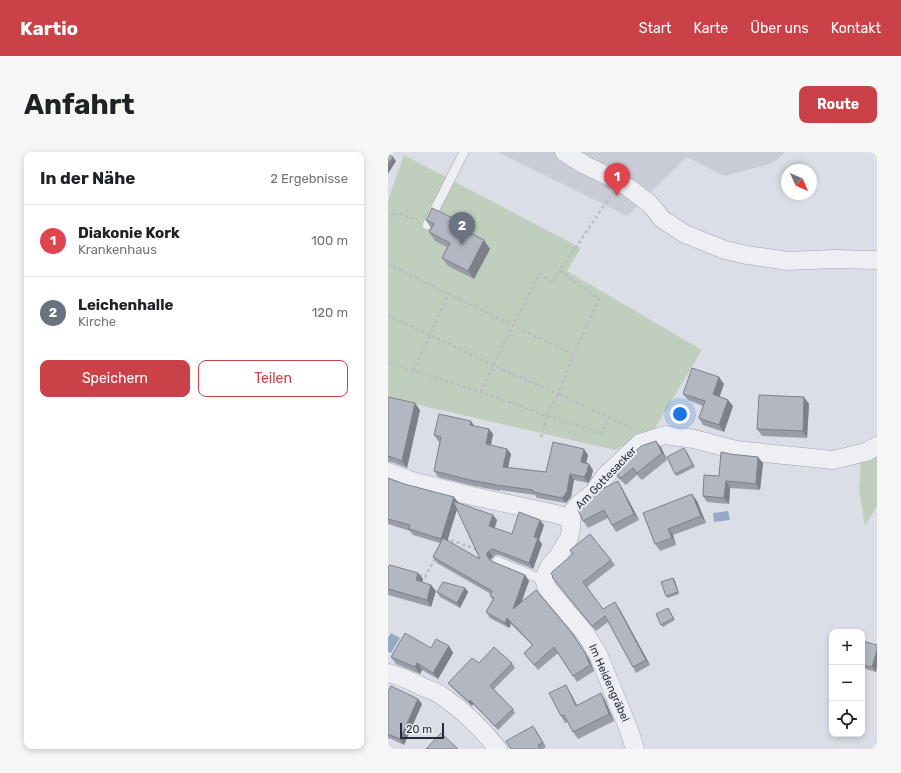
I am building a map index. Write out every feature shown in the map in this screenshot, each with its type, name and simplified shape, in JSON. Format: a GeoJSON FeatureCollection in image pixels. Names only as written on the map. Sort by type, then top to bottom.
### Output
{"type":"FeatureCollection","features":[{"type":"Feature","properties":{"kind":"street"},"geometry":{"type":"LineString","coordinates":[[564,152],[585,165],[625,185],[650,204],[662,219],[685,234],[725,250],[788,261],[834,259],[877,260]]}},
{"type":"Feature","properties":{"kind":"street","name":"Am Gottesacker"},"geometry":{"type":"LineString","coordinates":[[388,472],[412,481],[472,496],[556,514],[571,519],[573,511],[579,504],[594,492],[605,476],[640,443],[665,435],[694,439],[736,450],[833,460],[866,452],[877,446]]}},
{"type":"Feature","properties":{"kind":"street"},"geometry":{"type":"LineString","coordinates":[[544,579],[549,567],[559,555],[569,538],[571,519]]}},
{"type":"Feature","properties":{"kind":"street","name":"Im Heidengräbel"},"geometry":{"type":"LineString","coordinates":[[544,579],[547,588],[585,633],[598,654],[630,730],[635,749]]}},
{"type":"Feature","properties":{"kind":"street"},"geometry":{"type":"LineString","coordinates":[[388,672],[441,695],[471,720],[498,749]]}},
{"type":"Feature","properties":{"kind":"lane"},"geometry":{"type":"LineString","coordinates":[[427,225],[464,152]]}},
{"type":"Feature","properties":{"kind":"lane"},"geometry":{"type":"LineString","coordinates":[[497,561],[544,579]]}},
{"type":"Feature","properties":{"kind":"path"},"geometry":{"type":"LineString","coordinates":[[480,392],[540,273],[552,283],[625,185]]}},
{"type":"Feature","properties":{"kind":"path"},"geometry":{"type":"LineString","coordinates":[[388,217],[393,214],[405,215],[427,225]]}},
{"type":"Feature","properties":{"kind":"path"},"geometry":{"type":"LineString","coordinates":[[388,264],[574,354]]}},
{"type":"Feature","properties":{"kind":"path"},"geometry":{"type":"LineString","coordinates":[[541,437],[547,416],[599,299],[560,271]]}},
{"type":"Feature","properties":{"kind":"path"},"geometry":{"type":"LineString","coordinates":[[413,371],[449,294]]}},
{"type":"Feature","properties":{"kind":"path"},"geometry":{"type":"LineString","coordinates":[[388,316],[639,431],[650,440]]}},
{"type":"Feature","properties":{"kind":"path"},"geometry":{"type":"LineString","coordinates":[[388,363],[601,433],[610,418]]}},
{"type":"Feature","properties":{"kind":"path"},"geometry":{"type":"LineString","coordinates":[[444,545],[448,539],[495,556],[494,560],[497,561]]}},
{"type":"Feature","properties":{"kind":"path"},"geometry":{"type":"LineString","coordinates":[[418,575],[425,577],[440,551]]}},
{"type":"Feature","properties":{"kind":"shaded area"},"geometry":{"type":"Polygon","coordinates":[[[498,152],[785,152],[773,163],[724,176],[687,157],[627,216],[498,152]]]}},
{"type":"Feature","properties":{"kind":"green space"},"geometry":{"type":"Polygon","coordinates":[[[404,155],[581,248],[567,271],[702,350],[652,433],[615,450],[388,398],[388,200],[404,155]]]}},
{"type":"Feature","properties":{"kind":"green space"},"geometry":{"type":"Polygon","coordinates":[[[877,453],[877,506],[865,526],[859,490],[861,460],[877,453]]]}},
{"type":"Feature","properties":{"kind":"water"},"geometry":{"type":"Polygon","coordinates":[[[728,511],[730,520],[714,522],[713,513],[728,511]]]}},
{"type":"Feature","properties":{"kind":"water"},"geometry":{"type":"Polygon","coordinates":[[[391,633],[400,638],[391,653],[388,652],[388,638],[391,633]]]}},
{"type":"Feature","properties":{"kind":"building"},"geometry":{"type":"Polygon","coordinates":[[[388,154],[393,157],[388,164],[388,154]]]}},
{"type":"Feature","properties":{"kind":"building"},"geometry":{"type":"Polygon","coordinates":[[[432,208],[455,219],[452,224],[484,240],[468,271],[442,258],[450,243],[429,232],[434,224],[426,220],[432,208]]]}},
{"type":"Feature","properties":{"kind":"building"},"geometry":{"type":"Polygon","coordinates":[[[692,368],[719,377],[713,394],[728,400],[719,425],[699,418],[705,401],[683,394],[692,368]]]}},
{"type":"Feature","properties":{"kind":"building"},"geometry":{"type":"Polygon","coordinates":[[[759,395],[804,397],[803,431],[757,429],[759,395]]]}},
{"type":"Feature","properties":{"kind":"building"},"geometry":{"type":"Polygon","coordinates":[[[388,397],[415,403],[402,461],[388,456],[388,397]]]}},
{"type":"Feature","properties":{"kind":"building"},"geometry":{"type":"Polygon","coordinates":[[[439,414],[471,421],[470,425],[489,429],[486,444],[507,449],[503,467],[546,472],[553,442],[584,449],[581,462],[589,464],[587,472],[584,477],[570,474],[567,492],[562,498],[533,492],[533,490],[496,485],[434,471],[441,437],[434,435],[439,414]]]}},
{"type":"Feature","properties":{"kind":"building"},"geometry":{"type":"Polygon","coordinates":[[[656,441],[662,453],[637,473],[633,468],[621,478],[614,471],[641,446],[656,441]]]}},
{"type":"Feature","properties":{"kind":"building"},"geometry":{"type":"Polygon","coordinates":[[[684,448],[693,465],[675,474],[667,457],[684,448]]]}},
{"type":"Feature","properties":{"kind":"building"},"geometry":{"type":"Polygon","coordinates":[[[721,452],[758,457],[756,484],[726,481],[724,498],[703,496],[704,475],[719,476],[721,452]]]}},
{"type":"Feature","properties":{"kind":"building"},"geometry":{"type":"Polygon","coordinates":[[[388,478],[404,484],[454,497],[441,539],[409,529],[410,525],[388,519],[388,478]]]}},
{"type":"Feature","properties":{"kind":"building"},"geometry":{"type":"Polygon","coordinates":[[[618,481],[634,514],[612,525],[604,510],[583,521],[578,510],[582,505],[598,491],[618,481]]]}},
{"type":"Feature","properties":{"kind":"building"},"geometry":{"type":"Polygon","coordinates":[[[692,494],[701,516],[668,529],[672,538],[655,544],[643,513],[692,494]]]}},
{"type":"Feature","properties":{"kind":"building"},"geometry":{"type":"Polygon","coordinates":[[[453,501],[493,515],[489,526],[512,534],[519,512],[540,520],[534,537],[538,538],[529,563],[492,549],[487,553],[487,556],[491,561],[525,575],[513,609],[536,590],[572,633],[585,653],[590,665],[573,676],[554,647],[534,665],[524,653],[533,645],[507,618],[505,623],[486,612],[494,598],[490,596],[492,591],[433,557],[443,538],[480,559],[453,501]]]}},
{"type":"Feature","properties":{"kind":"building"},"geometry":{"type":"Polygon","coordinates":[[[590,534],[611,560],[583,582],[603,609],[615,602],[646,660],[633,667],[605,616],[592,626],[551,574],[573,554],[570,550],[590,534]]]}},
{"type":"Feature","properties":{"kind":"building"},"geometry":{"type":"Polygon","coordinates":[[[390,565],[418,573],[416,580],[431,585],[427,600],[388,589],[388,567],[390,565]]]}},
{"type":"Feature","properties":{"kind":"building"},"geometry":{"type":"Polygon","coordinates":[[[673,578],[678,592],[666,596],[661,582],[673,578]]]}},
{"type":"Feature","properties":{"kind":"building"},"geometry":{"type":"Polygon","coordinates":[[[443,582],[465,588],[457,603],[437,592],[443,582]]]}},
{"type":"Feature","properties":{"kind":"building"},"geometry":{"type":"Polygon","coordinates":[[[668,608],[673,618],[661,625],[656,614],[668,608]]]}},
{"type":"Feature","properties":{"kind":"building"},"geometry":{"type":"Polygon","coordinates":[[[405,633],[431,648],[436,639],[449,646],[433,673],[417,663],[415,667],[391,657],[405,633]]]}},
{"type":"Feature","properties":{"kind":"building"},"geometry":{"type":"Polygon","coordinates":[[[865,642],[877,645],[872,667],[865,666],[865,642]]]}},
{"type":"Feature","properties":{"kind":"building"},"geometry":{"type":"Polygon","coordinates":[[[494,647],[512,663],[490,686],[513,709],[495,726],[470,700],[469,702],[448,683],[472,658],[479,663],[494,647]]]}},
{"type":"Feature","properties":{"kind":"building"},"geometry":{"type":"Polygon","coordinates":[[[566,685],[576,706],[601,693],[609,714],[573,732],[564,715],[561,716],[549,693],[566,685]]]}},
{"type":"Feature","properties":{"kind":"building"},"geometry":{"type":"Polygon","coordinates":[[[391,686],[418,699],[400,739],[388,734],[388,692],[391,686]]]}},
{"type":"Feature","properties":{"kind":"building"},"geometry":{"type":"Polygon","coordinates":[[[533,726],[543,743],[538,745],[540,749],[511,749],[506,741],[533,726]]]}},
{"type":"Feature","properties":{"kind":"building"},"geometry":{"type":"Polygon","coordinates":[[[441,733],[458,749],[426,749],[441,733]]]}},
{"type":"Feature","properties":{"kind":"place","name":"Diakonie Kork"},"geometry":{"type":"Point","coordinates":[617,196]}},
{"type":"Feature","properties":{"kind":"place","name":"Leichenhalle"},"geometry":{"type":"Point","coordinates":[462,245]}}]}
